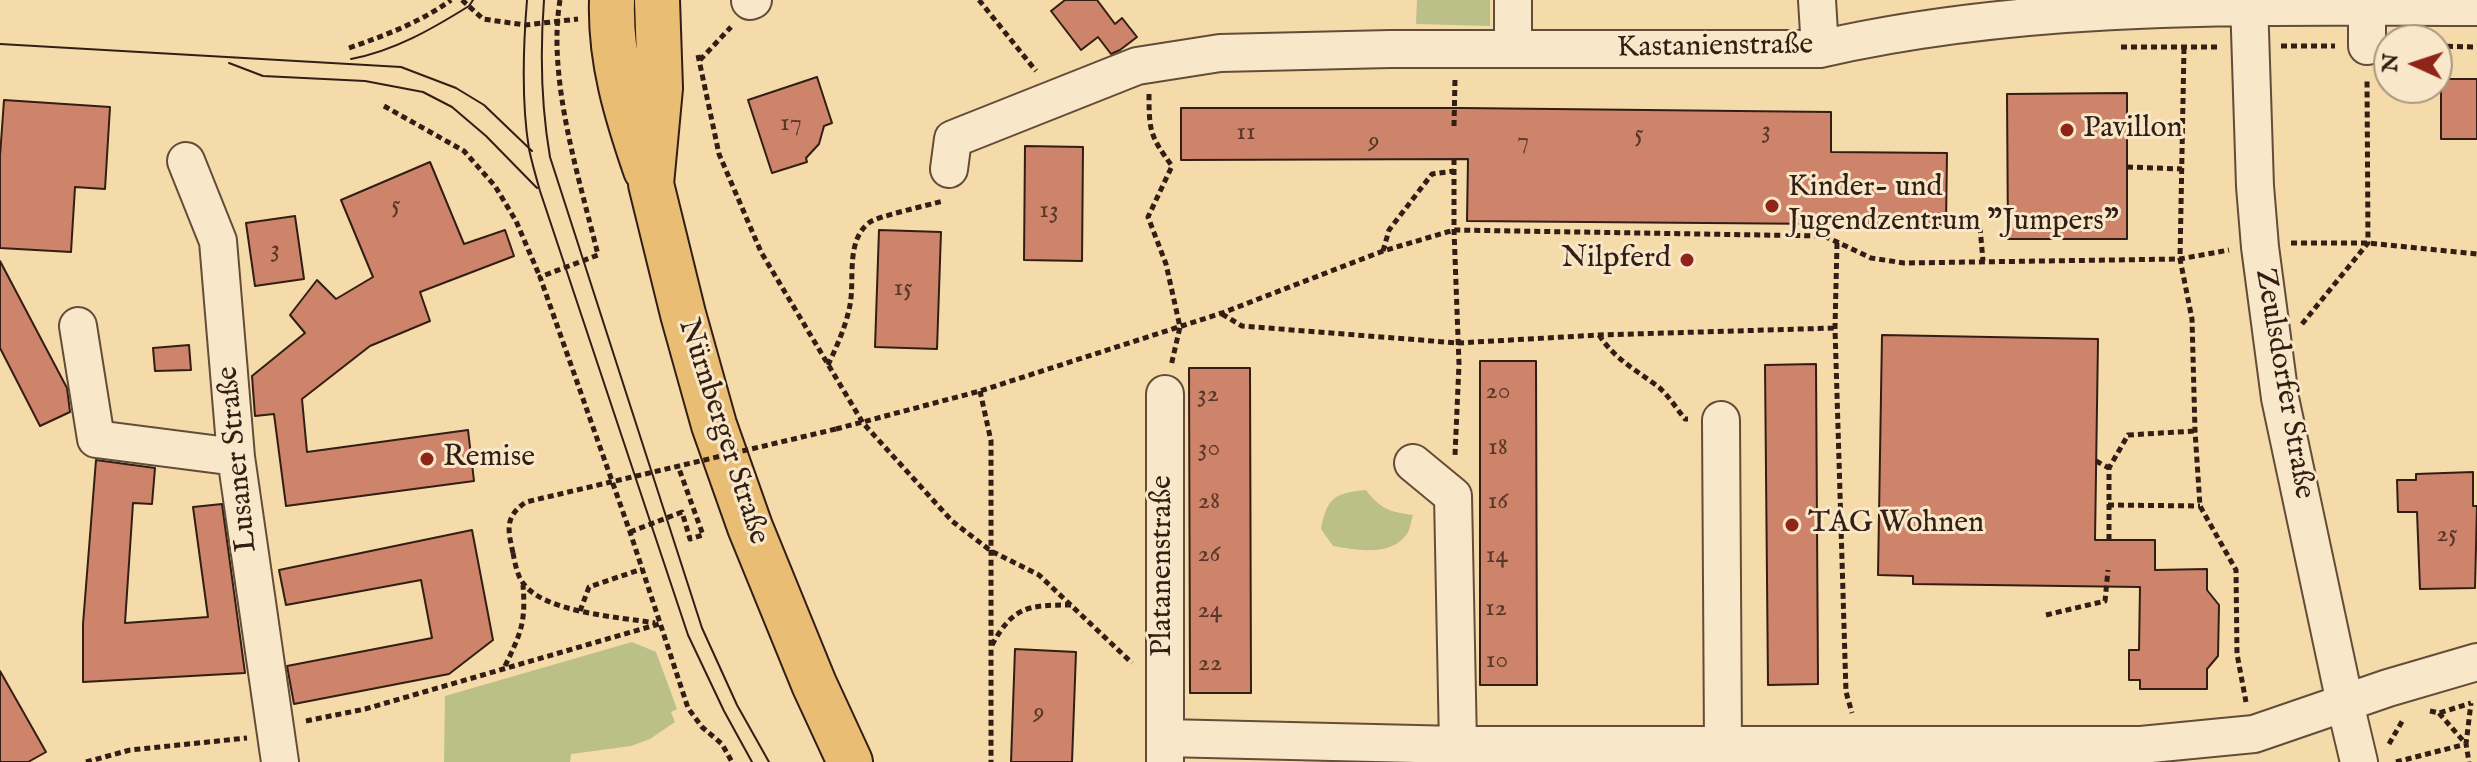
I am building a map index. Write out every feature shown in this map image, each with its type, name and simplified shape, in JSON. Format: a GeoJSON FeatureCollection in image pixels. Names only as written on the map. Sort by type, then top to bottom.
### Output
{"type":"FeatureCollection","features":[{"type":"Feature","properties":{"kind":"main road"},"geometry":{"type":"LineString","coordinates":[[612,0],[613,33],[623,102],[651,184]]}},
{"type":"Feature","properties":{"kind":"main road","name":"Nürnberger Straße"},"geometry":{"type":"LineString","coordinates":[[657,0],[660,88],[651,184],[683,314],[714,425],[756,541],[814,684],[850,762]]}},
{"type":"Feature","properties":{"kind":"street"},"geometry":{"type":"LineString","coordinates":[[1513,0],[1513,49]]}},
{"type":"Feature","properties":{"kind":"street"},"geometry":{"type":"LineString","coordinates":[[1817,0],[1820,49]]}},
{"type":"Feature","properties":{"kind":"street","name":"Kastanienstraße"},"geometry":{"type":"LineString","coordinates":[[951,184],[953,139],[1137,66],[1220,53],[1454,49],[1820,49],[1974,18],[2042,10],[2249,2],[2477,7]]}},
{"type":"Feature","properties":{"kind":"street","name":"Zeulsdorfer Straße"},"geometry":{"type":"LineString","coordinates":[[2249,2],[2255,186],[2280,398],[2345,703],[2373,755]]}},
{"type":"Feature","properties":{"kind":"street"},"geometry":{"type":"LineString","coordinates":[[2367,4],[2367,46]]}},
{"type":"Feature","properties":{"kind":"street","name":"Lusaner Straße"},"geometry":{"type":"LineString","coordinates":[[186,161],[218,241],[236,457],[280,762]]}},
{"type":"Feature","properties":{"kind":"street"},"geometry":{"type":"LineString","coordinates":[[78,326],[96,439],[236,457]]}},
{"type":"Feature","properties":{"kind":"street","name":"Platanenstraße"},"geometry":{"type":"LineString","coordinates":[[1165,394],[1165,750],[1723,745],[1862,753],[2141,745],[2254,734],[2345,703],[2399,698],[2477,662]]}},
{"type":"Feature","properties":{"kind":"street"},"geometry":{"type":"LineString","coordinates":[[1721,420],[1723,745]]}},
{"type":"Feature","properties":{"kind":"street"},"geometry":{"type":"LineString","coordinates":[[1413,463],[1453,496],[1458,745]]}},
{"type":"Feature","properties":{"kind":"path"},"geometry":{"type":"LineString","coordinates":[[349,48],[396,32],[427,17],[451,0]]}},
{"type":"Feature","properties":{"kind":"path"},"geometry":{"type":"LineString","coordinates":[[462,0],[483,19],[525,25],[557,20]]}},
{"type":"Feature","properties":{"kind":"path"},"geometry":{"type":"LineString","coordinates":[[540,277],[598,255],[562,103],[557,20],[560,0]]}},
{"type":"Feature","properties":{"kind":"path"},"geometry":{"type":"LineString","coordinates":[[699,61],[724,36],[752,0]]}},
{"type":"Feature","properties":{"kind":"path"},"geometry":{"type":"LineString","coordinates":[[979,0],[1056,97]]}},
{"type":"Feature","properties":{"kind":"path"},"geometry":{"type":"LineString","coordinates":[[2181,5],[2184,48],[2180,259],[2192,319],[2200,506],[2236,570],[2237,654],[2254,734]]}},
{"type":"Feature","properties":{"kind":"path"},"geometry":{"type":"LineString","coordinates":[[2110,46],[2367,46],[2368,243],[2302,324],[2305,339]]}},
{"type":"Feature","properties":{"kind":"path"},"geometry":{"type":"LineString","coordinates":[[2453,46],[2477,47]]}},
{"type":"Feature","properties":{"kind":"path"},"geometry":{"type":"LineString","coordinates":[[698,48],[719,154],[761,252],[863,423],[952,521],[991,551],[1039,575],[1164,694]]}},
{"type":"Feature","properties":{"kind":"path"},"geometry":{"type":"LineString","coordinates":[[1454,49],[1454,126]]}},
{"type":"Feature","properties":{"kind":"path"},"geometry":{"type":"LineString","coordinates":[[1137,66],[1149,86],[1149,129],[1172,166],[1148,217],[1166,264],[1180,327],[1165,394]]}},
{"type":"Feature","properties":{"kind":"path"},"geometry":{"type":"LineString","coordinates":[[384,106],[464,151],[495,186],[516,221],[540,277],[688,708],[702,727],[722,744],[732,762]]}},
{"type":"Feature","properties":{"kind":"path"},"geometry":{"type":"LineString","coordinates":[[1453,496],[1459,364],[1454,159]]}},
{"type":"Feature","properties":{"kind":"path"},"geometry":{"type":"LineString","coordinates":[[2127,167],[2182,169]]}},
{"type":"Feature","properties":{"kind":"path"},"geometry":{"type":"LineString","coordinates":[[1383,251],[1389,230],[1432,174],[1454,171]]}},
{"type":"Feature","properties":{"kind":"path"},"geometry":{"type":"LineString","coordinates":[[828,365],[850,304],[852,265],[859,237],[871,221],[951,184]]}},
{"type":"Feature","properties":{"kind":"path"},"geometry":{"type":"LineString","coordinates":[[1980,227],[1983,261]]}},
{"type":"Feature","properties":{"kind":"path"},"geometry":{"type":"LineString","coordinates":[[505,666],[520,635],[525,615],[523,584],[508,532],[517,508],[526,502],[863,423],[980,391],[1222,313],[1383,251],[1454,230],[1824,236],[1871,258],[1904,263],[2180,259],[2298,242],[2368,243],[2477,254]]}},
{"type":"Feature","properties":{"kind":"path"},"geometry":{"type":"LineString","coordinates":[[1837,243],[1835,328],[1846,692],[1862,753]]}},
{"type":"Feature","properties":{"kind":"path"},"geometry":{"type":"LineString","coordinates":[[1222,313],[1242,326],[1458,343],[1835,328]]}},
{"type":"Feature","properties":{"kind":"path"},"geometry":{"type":"LineString","coordinates":[[1599,335],[1610,351],[1659,387],[1685,419],[1721,420]]}},
{"type":"Feature","properties":{"kind":"path"},"geometry":{"type":"LineString","coordinates":[[980,391],[991,441],[991,762]]}},
{"type":"Feature","properties":{"kind":"path"},"geometry":{"type":"LineString","coordinates":[[2109,540],[2109,468],[2128,435],[2195,431]]}},
{"type":"Feature","properties":{"kind":"path"},"geometry":{"type":"LineString","coordinates":[[2096,461],[2109,468]]}},
{"type":"Feature","properties":{"kind":"path"},"geometry":{"type":"LineString","coordinates":[[630,532],[682,512],[690,539],[703,535],[678,466]]}},
{"type":"Feature","properties":{"kind":"path"},"geometry":{"type":"LineString","coordinates":[[2108,505],[2200,506]]}},
{"type":"Feature","properties":{"kind":"path"},"geometry":{"type":"LineString","coordinates":[[580,611],[589,587],[642,569]]}},
{"type":"Feature","properties":{"kind":"path"},"geometry":{"type":"LineString","coordinates":[[2046,615],[2105,601],[2108,570]]}},
{"type":"Feature","properties":{"kind":"path"},"geometry":{"type":"LineString","coordinates":[[523,584],[557,605],[659,624]]}},
{"type":"Feature","properties":{"kind":"path"},"geometry":{"type":"LineString","coordinates":[[991,646],[1003,624],[1020,611],[1043,605],[1071,605]]}},
{"type":"Feature","properties":{"kind":"path"},"geometry":{"type":"LineString","coordinates":[[86,762],[130,750],[254,737],[274,727],[365,709],[505,666],[659,624]]}},
{"type":"Feature","properties":{"kind":"path"},"geometry":{"type":"LineString","coordinates":[[2373,755],[2399,698],[2439,713],[2466,744]]}},
{"type":"Feature","properties":{"kind":"path"},"geometry":{"type":"LineString","coordinates":[[2439,713],[2471,703],[2477,698]]}},
{"type":"Feature","properties":{"kind":"path"},"geometry":{"type":"LineString","coordinates":[[2469,762],[2466,744],[2471,703]]}},
{"type":"Feature","properties":{"kind":"path"},"geometry":{"type":"LineString","coordinates":[[2399,762],[2466,744]]}},
{"type":"Feature","properties":{"kind":"green space"},"geometry":{"type":"Polygon","coordinates":[[[1417,0],[1490,0],[1490,26],[1416,24],[1417,0]]]}},
{"type":"Feature","properties":{"kind":"green space"},"geometry":{"type":"Polygon","coordinates":[[[1366,490],[1386,508],[1413,515],[1408,532],[1400,541],[1383,549],[1333,546],[1321,529],[1329,504],[1339,495],[1366,490]]]}},
{"type":"Feature","properties":{"kind":"green space"},"geometry":{"type":"Polygon","coordinates":[[[632,642],[656,652],[677,709],[671,712],[675,722],[650,739],[631,746],[571,754],[570,762],[444,762],[445,696],[632,642]]]}},
{"type":"Feature","properties":{"kind":"building"},"geometry":{"type":"Polygon","coordinates":[[[1065,0],[1097,0],[1115,24],[1122,18],[1137,37],[1111,54],[1098,37],[1081,50],[1051,11],[1065,0]]]}},
{"type":"Feature","properties":{"kind":"building"},"geometry":{"type":"Polygon","coordinates":[[[817,77],[832,123],[824,126],[819,144],[806,158],[807,162],[772,173],[748,100],[817,77]]]}},
{"type":"Feature","properties":{"kind":"building"},"geometry":{"type":"Polygon","coordinates":[[[2453,79],[2477,79],[2477,139],[2441,139],[2441,104],[2453,104],[2453,79]]]}},
{"type":"Feature","properties":{"kind":"building","name":"Pavillon"},"geometry":{"type":"Polygon","coordinates":[[[2127,93],[2127,239],[2008,239],[2007,94],[2127,93]]]}},
{"type":"Feature","properties":{"kind":"building"},"geometry":{"type":"Polygon","coordinates":[[[4,100],[110,107],[105,189],[75,187],[71,252],[0,248],[0,156],[4,100]]]}},
{"type":"Feature","properties":{"kind":"building"},"geometry":{"type":"Polygon","coordinates":[[[1181,108],[1831,112],[1831,152],[1947,153],[1946,225],[1467,221],[1468,159],[1181,160],[1181,108]]]}},
{"type":"Feature","properties":{"kind":"building"},"geometry":{"type":"Polygon","coordinates":[[[1025,146],[1083,147],[1082,261],[1024,260],[1025,146]]]}},
{"type":"Feature","properties":{"kind":"building"},"geometry":{"type":"Polygon","coordinates":[[[430,162],[464,244],[505,230],[514,256],[420,292],[430,321],[370,346],[302,399],[307,452],[468,430],[474,481],[286,506],[274,414],[255,416],[252,376],[305,333],[290,315],[317,280],[336,299],[373,277],[341,200],[430,162]]]}},
{"type":"Feature","properties":{"kind":"building"},"geometry":{"type":"Polygon","coordinates":[[[295,216],[304,279],[255,286],[246,223],[295,216]]]}},
{"type":"Feature","properties":{"kind":"building"},"geometry":{"type":"Polygon","coordinates":[[[879,230],[941,232],[937,349],[875,347],[879,230]]]}},
{"type":"Feature","properties":{"kind":"building"},"geometry":{"type":"Polygon","coordinates":[[[0,261],[67,388],[70,412],[40,426],[0,348],[0,261]]]}},
{"type":"Feature","properties":{"kind":"building"},"geometry":{"type":"Polygon","coordinates":[[[1882,335],[2098,339],[2095,540],[2155,540],[2155,570],[2207,569],[2207,590],[2219,605],[2218,656],[2207,669],[2207,689],[2140,689],[2140,680],[2129,680],[2129,650],[2139,650],[2140,587],[1913,584],[1913,576],[1878,575],[1882,335]]]}},
{"type":"Feature","properties":{"kind":"building"},"geometry":{"type":"Polygon","coordinates":[[[189,345],[191,370],[155,371],[153,348],[189,345]]]}},
{"type":"Feature","properties":{"kind":"building"},"geometry":{"type":"Polygon","coordinates":[[[1480,361],[1536,361],[1537,685],[1480,685],[1480,361]]]}},
{"type":"Feature","properties":{"kind":"building","name":"TAG Wohnen"},"geometry":{"type":"Polygon","coordinates":[[[1816,364],[1818,684],[1768,685],[1765,365],[1816,364]]]}},
{"type":"Feature","properties":{"kind":"building"},"geometry":{"type":"Polygon","coordinates":[[[1189,368],[1250,368],[1251,693],[1190,693],[1189,368]]]}},
{"type":"Feature","properties":{"kind":"building"},"geometry":{"type":"Polygon","coordinates":[[[96,460],[155,468],[152,504],[133,503],[125,623],[208,617],[193,507],[222,504],[245,673],[83,682],[83,624],[96,460]]]}},
{"type":"Feature","properties":{"kind":"building"},"geometry":{"type":"Polygon","coordinates":[[[2473,472],[2473,506],[2477,506],[2475,588],[2420,589],[2417,512],[2398,512],[2397,480],[2416,480],[2416,474],[2473,472]]]}},
{"type":"Feature","properties":{"kind":"building"},"geometry":{"type":"Polygon","coordinates":[[[472,530],[493,640],[449,674],[294,704],[287,666],[432,638],[421,580],[286,605],[279,570],[472,530]]]}},
{"type":"Feature","properties":{"kind":"building"},"geometry":{"type":"Polygon","coordinates":[[[1015,649],[1076,652],[1072,762],[1011,762],[1015,649]]]}},
{"type":"Feature","properties":{"kind":"building"},"geometry":{"type":"Polygon","coordinates":[[[0,671],[46,752],[28,762],[0,762],[0,671]]]}},
{"type":"Feature","properties":{"kind":"tram line"},"geometry":{"type":"LineString","coordinates":[[351,59],[382,51],[412,38],[469,6],[473,0]]}},
{"type":"Feature","properties":{"kind":"tram line"},"geometry":{"type":"LineString","coordinates":[[527,0],[525,112],[529,149],[540,191],[688,635],[752,762]]}},
{"type":"Feature","properties":{"kind":"tram line"},"geometry":{"type":"LineString","coordinates":[[544,0],[542,79],[550,157],[702,628],[737,705],[769,762]]}},
{"type":"Feature","properties":{"kind":"tram line"},"geometry":{"type":"LineString","coordinates":[[0,44],[401,67],[456,88],[484,105],[532,151]]}},
{"type":"Feature","properties":{"kind":"tram line"},"geometry":{"type":"LineString","coordinates":[[229,63],[263,76],[365,81],[423,92],[452,107],[486,136],[537,188]]}},
{"type":"Feature","properties":{"kind":"place","name":"Pavillon"},"geometry":{"type":"Point","coordinates":[2067,130]}},
{"type":"Feature","properties":{"kind":"place","name":"Kinder- und Jugendzentrum \"Jumpers\""},"geometry":{"type":"Point","coordinates":[1772,206]}},
{"type":"Feature","properties":{"kind":"place","name":"Nilpferd"},"geometry":{"type":"Point","coordinates":[1687,260]}},
{"type":"Feature","properties":{"kind":"place","name":"Remise"},"geometry":{"type":"Point","coordinates":[427,459]}},
{"type":"Feature","properties":{"kind":"place","name":"TAG Wohnen"},"geometry":{"type":"Point","coordinates":[1792,525]}}]}
